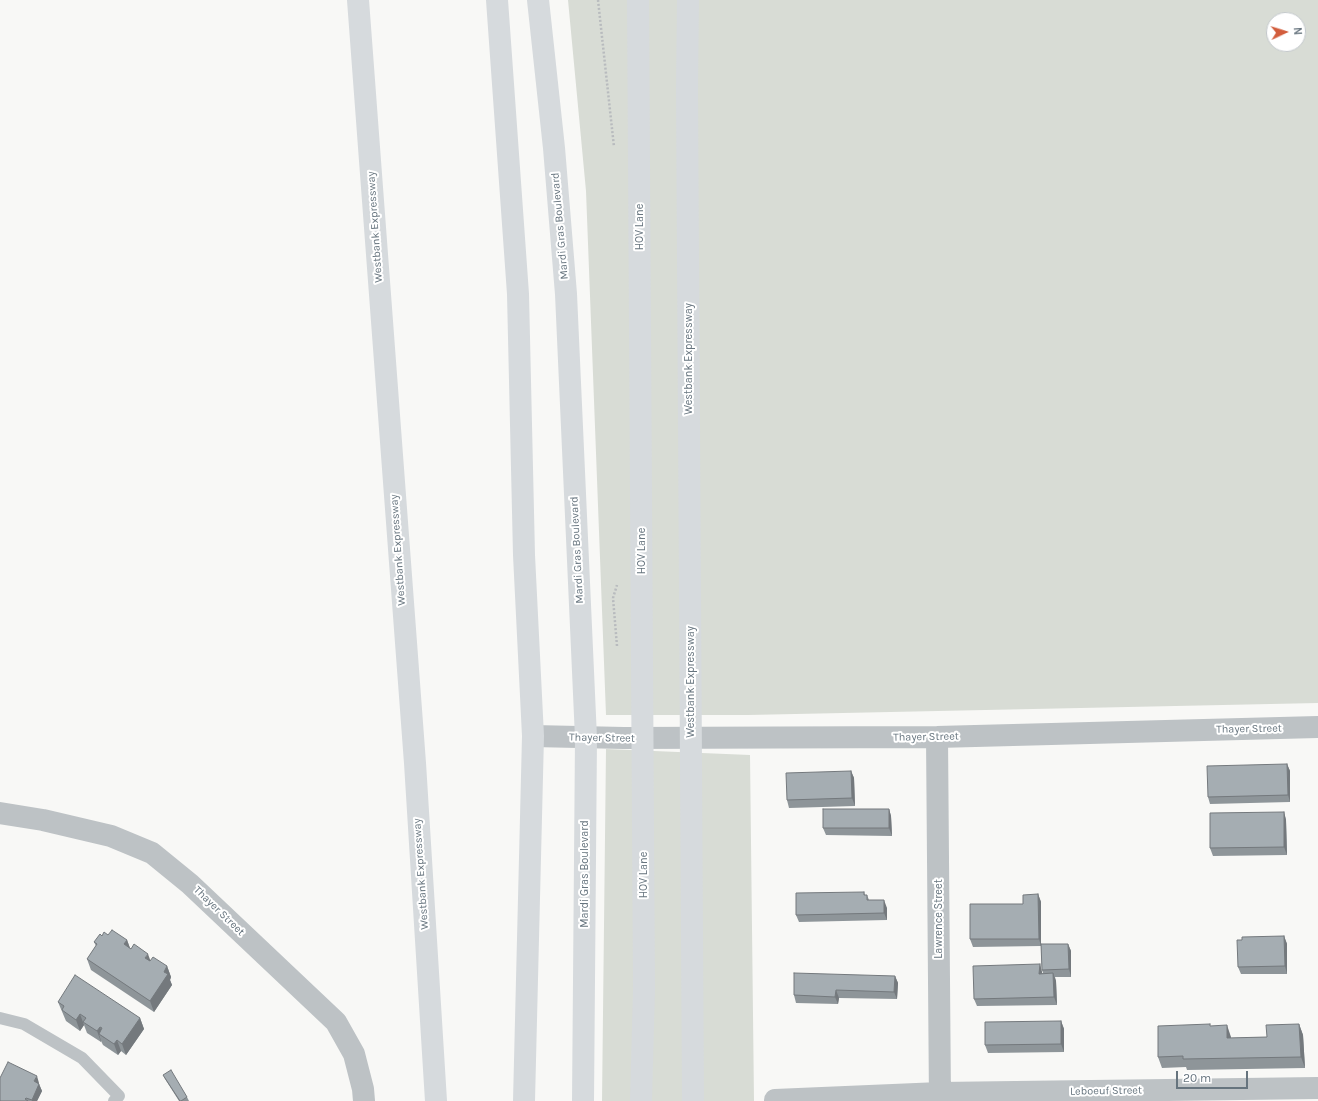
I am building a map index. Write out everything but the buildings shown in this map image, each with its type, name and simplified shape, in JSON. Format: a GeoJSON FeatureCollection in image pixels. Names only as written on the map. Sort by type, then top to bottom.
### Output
{"type":"FeatureCollection","features":[{"type":"Feature","properties":{"kind":"main road","name":"Westbank Expressway"},"geometry":{"type":"LineString","coordinates":[[358,0],[415,763],[436,1101]]}},
{"type":"Feature","properties":{"kind":"main road"},"geometry":{"type":"LineString","coordinates":[[497,0],[518,294],[524,556],[533,736],[524,1101]]}},
{"type":"Feature","properties":{"kind":"main road","name":"Mardi Gras Boulevard"},"geometry":{"type":"LineString","coordinates":[[538,0],[554,148],[566,294],[586,738],[583,1101]]}},
{"type":"Feature","properties":{"kind":"main road","name":"HOV Lane"},"geometry":{"type":"LineString","coordinates":[[638,0],[644,988],[642,1101]]}},
{"type":"Feature","properties":{"kind":"main road","name":"Westbank Expressway"},"geometry":{"type":"LineString","coordinates":[[688,0],[687,96],[693,1101]]}},
{"type":"Feature","properties":{"kind":"street","name":"Thayer Street"},"geometry":{"type":"LineString","coordinates":[[533,736],[586,738],[937,737],[1318,727]]}},
{"type":"Feature","properties":{"kind":"street","name":"Lawrence Street"},"geometry":{"type":"LineString","coordinates":[[937,737],[940,1097]]}},
{"type":"Feature","properties":{"kind":"street","name":"Thayer Street"},"geometry":{"type":"LineString","coordinates":[[0,813],[43,820],[111,836],[152,853],[190,884],[336,1022],[354,1054],[363,1090],[364,1101]]}},
{"type":"Feature","properties":{"kind":"street","name":"Leboeuf Street"},"geometry":{"type":"LineString","coordinates":[[775,1100],[1318,1088]]}},
{"type":"Feature","properties":{"kind":"lane"},"geometry":{"type":"LineString","coordinates":[[0,1018],[24,1024],[82,1058],[119,1096],[114,1101]]}},
{"type":"Feature","properties":{"kind":"shaded area"},"geometry":{"type":"Polygon","coordinates":[[[568,0],[1318,0],[1318,703],[748,715],[606,715],[586,191],[568,0]]]}},
{"type":"Feature","properties":{"kind":"shaded area"},"geometry":{"type":"Polygon","coordinates":[[[606,749],[750,755],[754,1101],[602,1101],[606,749]]]}}]}
